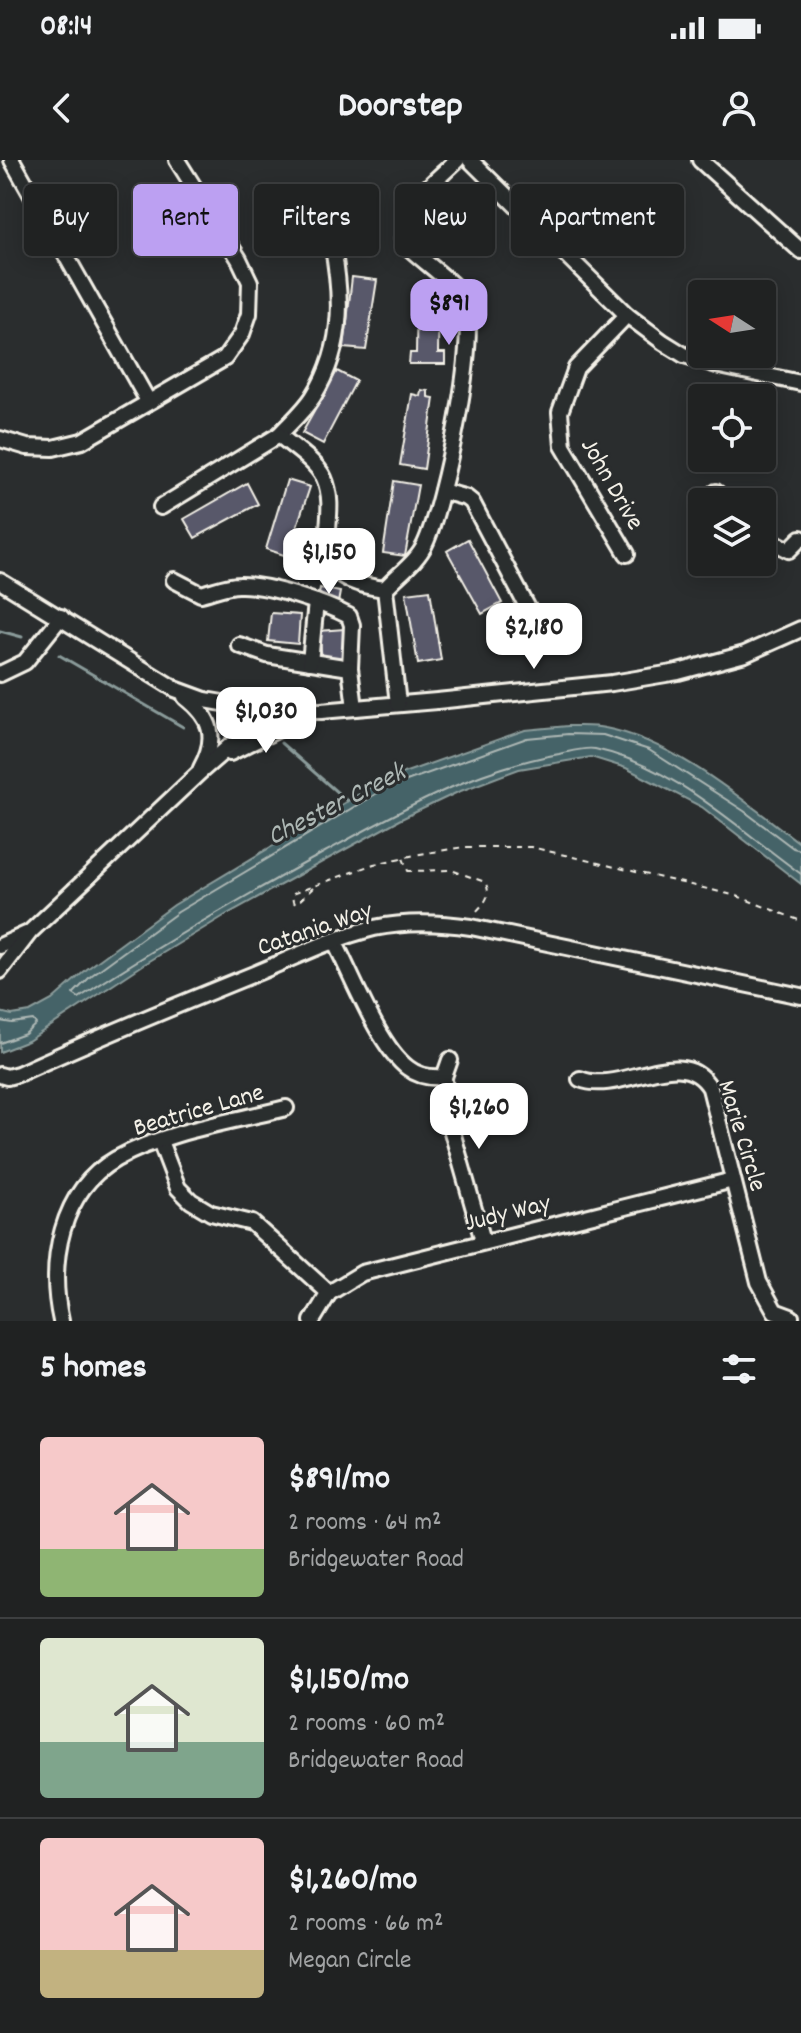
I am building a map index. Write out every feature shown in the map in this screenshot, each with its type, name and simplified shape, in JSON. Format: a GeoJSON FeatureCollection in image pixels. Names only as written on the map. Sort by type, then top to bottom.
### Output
{"type":"FeatureCollection","features":[{"type":"Feature","properties":{"kind":"street"},"geometry":{"type":"LineString","coordinates":[[12,160],[148,401]]}},
{"type":"Feature","properties":{"kind":"street"},"geometry":{"type":"LineString","coordinates":[[0,439],[27,447],[53,448],[82,441],[225,358],[242,334],[249,314],[250,282],[177,160]]}},
{"type":"Feature","properties":{"kind":"street"},"geometry":{"type":"LineString","coordinates":[[398,704],[385,589],[423,549],[442,491],[468,350],[470,320],[462,295],[403,242],[402,229],[410,207],[457,160]]}},
{"type":"Feature","properties":{"kind":"street"},"geometry":{"type":"LineString","coordinates":[[470,160],[627,315],[684,355],[801,383]]}},
{"type":"Feature","properties":{"kind":"street"},"geometry":{"type":"LineString","coordinates":[[700,160],[801,251]]}},
{"type":"Feature","properties":{"kind":"street"},"geometry":{"type":"LineString","coordinates":[[161,507],[279,435],[312,399],[333,357],[341,279],[336,256]]}},
{"type":"Feature","properties":{"kind":"street","name":"John Drive"},"geometry":{"type":"LineString","coordinates":[[627,315],[576,368],[560,412],[563,446],[627,554]]}},
{"type":"Feature","properties":{"kind":"street"},"geometry":{"type":"LineString","coordinates":[[279,435],[322,474],[328,502],[325,534],[330,560],[354,584],[385,589]]}},
{"type":"Feature","properties":{"kind":"street"},"geometry":{"type":"LineString","coordinates":[[442,491],[472,502],[532,616]]}},
{"type":"Feature","properties":{"kind":"street"},"geometry":{"type":"LineString","coordinates":[[776,543],[789,550],[801,538]]}},
{"type":"Feature","properties":{"kind":"street"},"geometry":{"type":"LineString","coordinates":[[174,580],[201,594],[239,585],[293,595],[349,616],[352,625],[350,668],[355,708]]}},
{"type":"Feature","properties":{"kind":"street"},"geometry":{"type":"LineString","coordinates":[[0,581],[175,689],[202,710],[211,740],[200,772]]}},
{"type":"Feature","properties":{"kind":"street"},"geometry":{"type":"LineString","coordinates":[[310,662],[316,602]]}},
{"type":"Feature","properties":{"kind":"street"},"geometry":{"type":"LineString","coordinates":[[0,674],[25,662],[61,617]]}},
{"type":"Feature","properties":{"kind":"street"},"geometry":{"type":"LineString","coordinates":[[175,689],[215,703],[270,711],[321,711],[398,704],[612,683],[687,670],[745,654],[801,629]]}},
{"type":"Feature","properties":{"kind":"street"},"geometry":{"type":"LineString","coordinates":[[239,645],[267,655],[350,668]]}},
{"type":"Feature","properties":{"kind":"street"},"geometry":{"type":"LineString","coordinates":[[0,971],[30,932],[200,772],[270,711]]}},
{"type":"Feature","properties":{"kind":"street"},"geometry":{"type":"LineString","coordinates":[[200,772],[256,739],[321,711]]}},
{"type":"Feature","properties":{"kind":"street","name":"Catania Way"},"geometry":{"type":"LineString","coordinates":[[0,1075],[18,1074],[334,941],[373,929],[405,924],[466,926],[801,996]]}},
{"type":"Feature","properties":{"kind":"street"},"geometry":{"type":"LineString","coordinates":[[0,946],[30,932]]}},
{"type":"Feature","properties":{"kind":"street"},"geometry":{"type":"LineString","coordinates":[[334,941],[358,993],[398,1058],[420,1074],[444,1077]]}},
{"type":"Feature","properties":{"kind":"street"},"geometry":{"type":"LineString","coordinates":[[450,1060],[444,1077],[449,1128],[463,1161],[483,1241]]}},
{"type":"Feature","properties":{"kind":"street","name":"Marie Circle"},"geometry":{"type":"LineString","coordinates":[[580,1079],[590,1084],[607,1084],[678,1067],[691,1069],[703,1077],[710,1088],[766,1298],[775,1311],[791,1317]]}},
{"type":"Feature","properties":{"kind":"street","name":"Beatrice Lane"},"geometry":{"type":"LineString","coordinates":[[61,1321],[54,1292],[55,1259],[61,1232],[74,1203],[91,1180],[113,1161],[160,1141],[286,1108]]}},
{"type":"Feature","properties":{"kind":"street"},"geometry":{"type":"LineString","coordinates":[[160,1141],[178,1188],[191,1201],[211,1213],[252,1223],[329,1293]]}},
{"type":"Feature","properties":{"kind":"street","name":"Judy Way"},"geometry":{"type":"LineString","coordinates":[[312,1321],[329,1293],[362,1273],[733,1180]]}},
{"type":"Feature","properties":{"kind":"path"},"geometry":{"type":"LineString","coordinates":[[313,888],[302,900],[296,904],[293,902],[292,894],[374,864],[464,847],[531,847],[737,896],[801,921]]}},
{"type":"Feature","properties":{"kind":"path"},"geometry":{"type":"LineString","coordinates":[[403,858],[408,871],[451,870],[485,882],[489,889],[487,900],[466,926]]}},
{"type":"Feature","properties":{"kind":"water"},"geometry":{"type":"Polygon","coordinates":[[[601,727],[631,735],[683,759],[708,775],[801,844],[801,884],[702,807],[626,768],[591,757],[519,769],[458,792],[399,820],[229,913],[28,1041],[0,1052],[0,1012],[12,1015],[30,1012],[52,1000],[87,969],[174,905],[381,781],[525,730],[601,727]]]}},
{"type":"Feature","properties":{"kind":"building"},"geometry":{"type":"Polygon","coordinates":[[[352,277],[377,280],[366,350],[344,348],[352,277]]]}},
{"type":"Feature","properties":{"kind":"building"},"geometry":{"type":"Polygon","coordinates":[[[417,292],[439,292],[438,353],[445,353],[445,364],[409,364],[410,353],[416,353],[417,292]]]}},
{"type":"Feature","properties":{"kind":"building"},"geometry":{"type":"Polygon","coordinates":[[[337,371],[356,381],[323,444],[302,433],[337,371]]]}},
{"type":"Feature","properties":{"kind":"building"},"geometry":{"type":"Polygon","coordinates":[[[421,390],[428,391],[428,397],[434,398],[424,469],[400,465],[412,394],[420,396],[421,390]]]}},
{"type":"Feature","properties":{"kind":"building"},"geometry":{"type":"Polygon","coordinates":[[[287,480],[310,487],[287,556],[266,549],[287,480]]]}},
{"type":"Feature","properties":{"kind":"building"},"geometry":{"type":"Polygon","coordinates":[[[394,481],[418,485],[405,556],[383,553],[394,481]]]}},
{"type":"Feature","properties":{"kind":"building"},"geometry":{"type":"Polygon","coordinates":[[[247,483],[258,504],[195,538],[184,519],[247,483]]]}},
{"type":"Feature","properties":{"kind":"building"},"geometry":{"type":"Polygon","coordinates":[[[468,539],[502,603],[482,614],[447,551],[468,539]]]}},
{"type":"Feature","properties":{"kind":"building"},"geometry":{"type":"Polygon","coordinates":[[[320,588],[340,592],[338,603],[318,600],[320,588]]]}},
{"type":"Feature","properties":{"kind":"building"},"geometry":{"type":"Polygon","coordinates":[[[430,590],[441,660],[418,664],[406,593],[430,590]]]}},
{"type":"Feature","properties":{"kind":"building"},"geometry":{"type":"Polygon","coordinates":[[[271,613],[300,615],[298,644],[268,641],[271,613]]]}},
{"type":"Feature","properties":{"kind":"building"},"geometry":{"type":"Polygon","coordinates":[[[344,629],[347,657],[322,660],[319,631],[344,629]]]}},
{"type":"Feature","properties":{"kind":"waterway"},"geometry":{"type":"LineString","coordinates":[[0,631],[22,637]]}},
{"type":"Feature","properties":{"kind":"waterway"},"geometry":{"type":"LineString","coordinates":[[59,655],[183,727]]}},
{"type":"Feature","properties":{"kind":"waterway","name":"Chester Creek"},"geometry":{"type":"LineString","coordinates":[[281,743],[347,801]]}}]}
